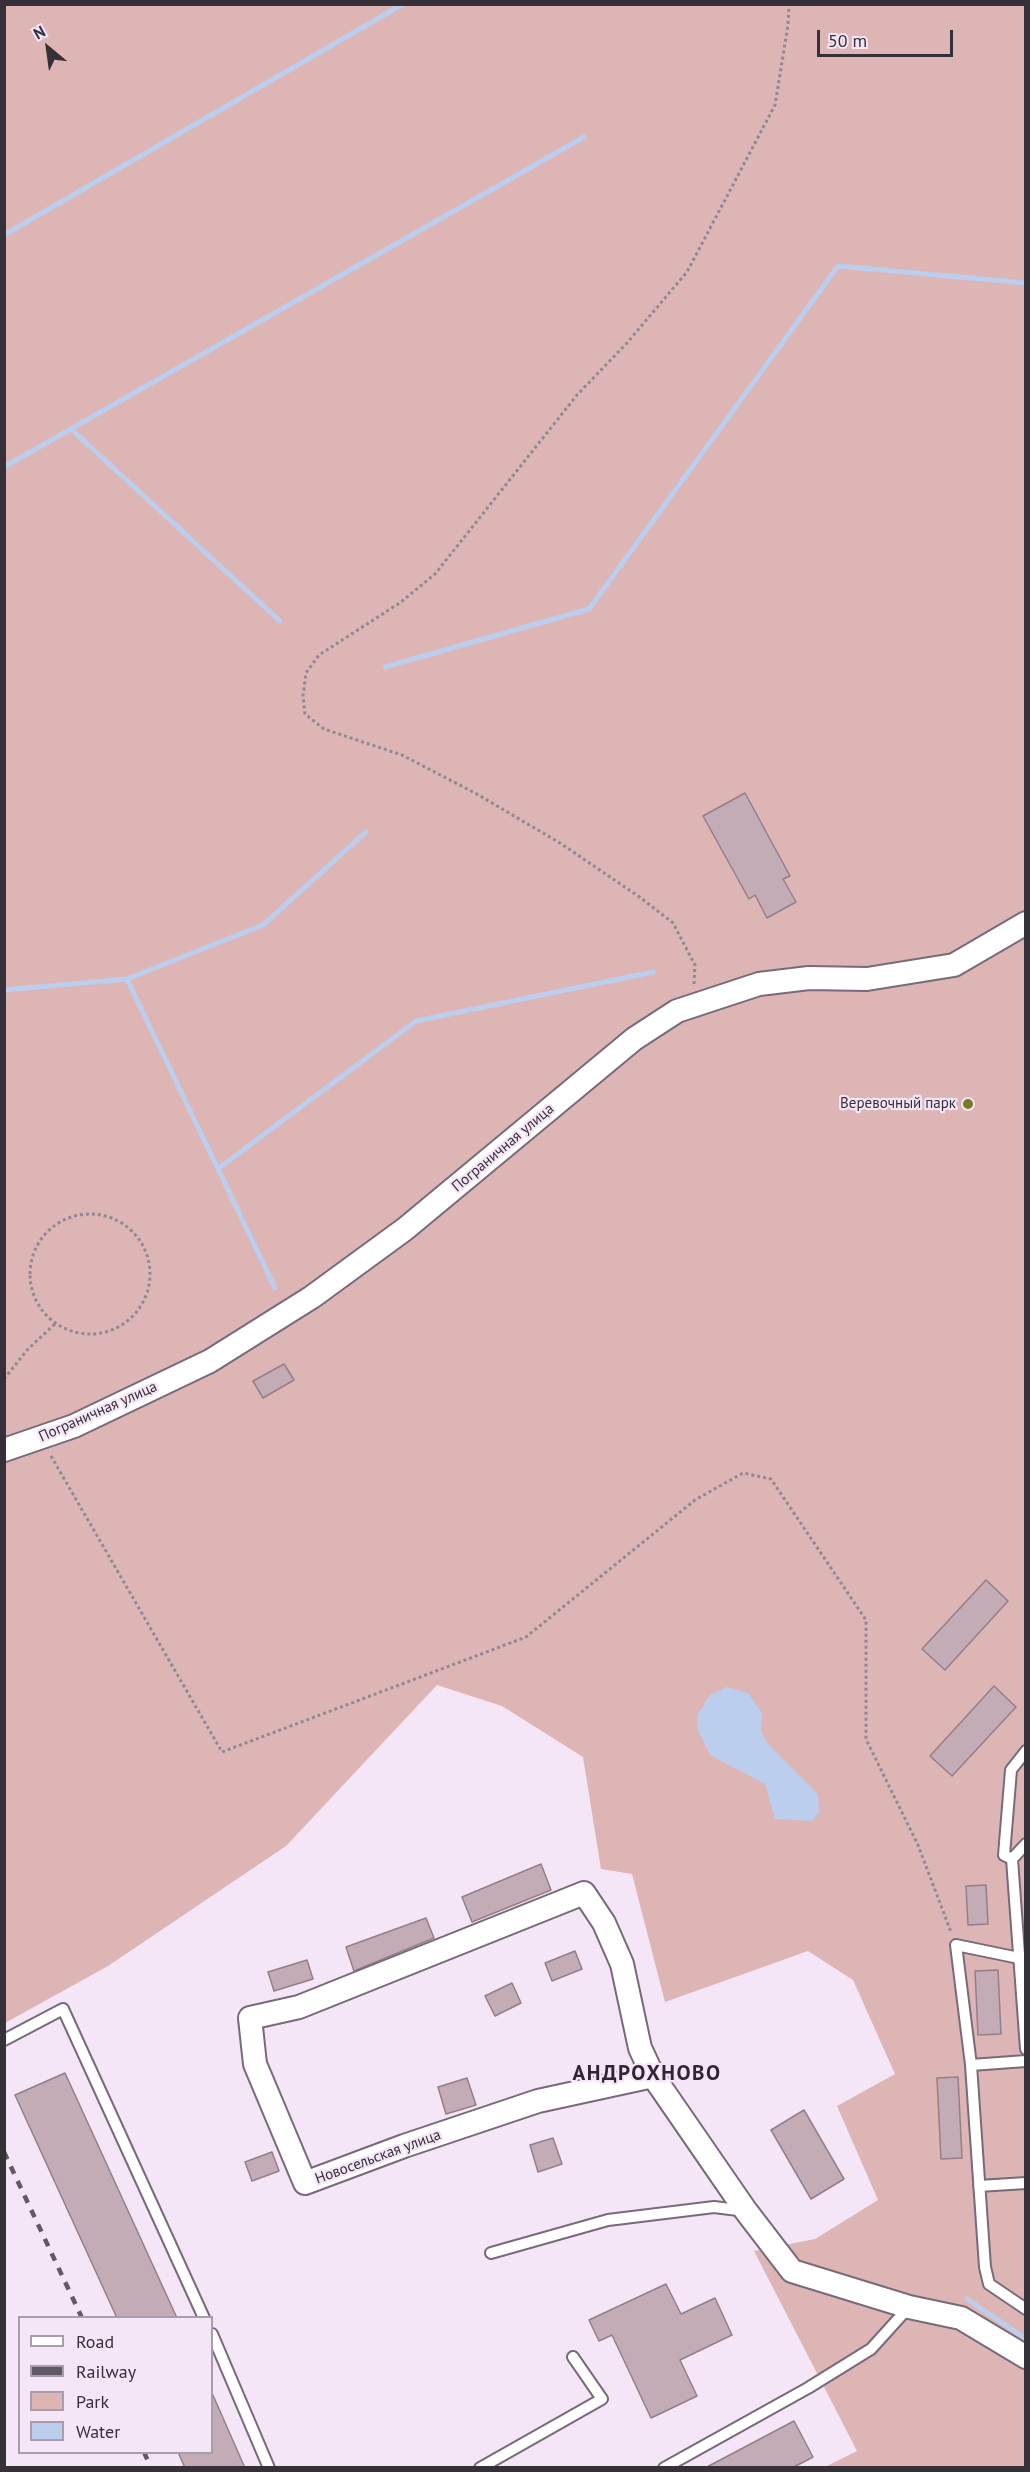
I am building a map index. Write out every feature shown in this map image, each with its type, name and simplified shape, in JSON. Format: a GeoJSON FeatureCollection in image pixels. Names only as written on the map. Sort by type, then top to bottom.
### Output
{"type":"FeatureCollection","features":[{"type":"Feature","properties":{"kind":"street","name":"Пограничная улица"},"geometry":{"type":"LineString","coordinates":[[4,1450],[41,1438],[114,1408],[210,1361],[312,1297],[405,1229],[634,1039],[677,1011],[778,980],[867,979],[954,965],[1026,923]]}},
{"type":"Feature","properties":{"kind":"street","name":"Новосельская улица"},"geometry":{"type":"LineString","coordinates":[[584,1893],[604,1923],[622,1964],[640,2048],[653,2076],[538,2101],[404,2146],[305,2183],[255,2064],[250,2018],[299,2007],[584,1893]]}},
{"type":"Feature","properties":{"kind":"street"},"geometry":{"type":"LineString","coordinates":[[653,2076],[746,2211],[792,2271],[909,2307],[961,2318],[1026,2357]]}},
{"type":"Feature","properties":{"kind":"lane"},"geometry":{"type":"LineString","coordinates":[[1012,1859],[1004,1855],[1011,1770],[1026,1751]]}},
{"type":"Feature","properties":{"kind":"lane"},"geometry":{"type":"LineString","coordinates":[[1012,1859],[1026,1844]]}},
{"type":"Feature","properties":{"kind":"lane"},"geometry":{"type":"LineString","coordinates":[[1012,1859],[1020,1909],[1019,1958],[1023,1975],[1026,2049]]}},
{"type":"Feature","properties":{"kind":"lane"},"geometry":{"type":"LineString","coordinates":[[1019,1958],[956,1945],[971,2065],[985,2267],[989,2284],[1026,2309]]}},
{"type":"Feature","properties":{"kind":"lane"},"geometry":{"type":"LineString","coordinates":[[4,2040],[63,2009],[203,2316]]}},
{"type":"Feature","properties":{"kind":"lane"},"geometry":{"type":"LineString","coordinates":[[971,2065],[1026,2061]]}},
{"type":"Feature","properties":{"kind":"lane"},"geometry":{"type":"LineString","coordinates":[[980,2186],[1026,2183]]}},
{"type":"Feature","properties":{"kind":"lane"},"geometry":{"type":"LineString","coordinates":[[491,2253],[608,2220],[714,2207],[746,2211]]}},
{"type":"Feature","properties":{"kind":"lane"},"geometry":{"type":"LineString","coordinates":[[664,2468],[808,2388],[871,2349],[909,2307]]}},
{"type":"Feature","properties":{"kind":"lane"},"geometry":{"type":"LineString","coordinates":[[213,2336],[269,2468]]}},
{"type":"Feature","properties":{"kind":"lane"},"geometry":{"type":"LineString","coordinates":[[480,2468],[602,2399],[573,2357]]}},
{"type":"Feature","properties":{"kind":"path"},"geometry":{"type":"LineString","coordinates":[[677,1011],[692,991],[696,977],[695,965],[673,923],[560,843],[475,793],[402,755],[324,729],[305,714],[303,696],[306,673],[319,655],[401,602],[435,574],[577,395],[626,344],[687,272],[775,105],[788,25],[789,4]]}},
{"type":"Feature","properties":{"kind":"path"},"geometry":{"type":"LineString","coordinates":[[78,1214],[114,1218],[137,1234],[151,1269],[147,1295],[126,1323],[94,1335],[74,1333],[55,1324],[36,1303],[29,1275],[36,1248],[49,1229],[78,1214]]}},
{"type":"Feature","properties":{"kind":"path"},"geometry":{"type":"LineString","coordinates":[[4,1379],[28,1349],[55,1324]]}},
{"type":"Feature","properties":{"kind":"path"},"geometry":{"type":"LineString","coordinates":[[41,1438],[222,1752],[526,1637],[695,1500],[743,1473],[771,1479],[866,1620],[866,1739],[918,1845],[956,1945]]}},
{"type":"Feature","properties":{"kind":"green space"},"geometry":{"type":"Polygon","coordinates":[[[5,5],[1025,5],[1025,2467],[825,2467],[857,2451],[754,2251],[815,2239],[878,2200],[837,2106],[895,2074],[853,1980],[808,1951],[665,2002],[632,1874],[601,1869],[583,1757],[502,1706],[437,1685],[286,1846],[108,1966],[5,2023],[5,5]]]}},
{"type":"Feature","properties":{"kind":"water"},"geometry":{"type":"Polygon","coordinates":[[[726,1687],[748,1693],[762,1713],[761,1731],[768,1744],[818,1794],[819,1812],[812,1821],[775,1819],[765,1784],[710,1755],[698,1730],[697,1716],[710,1695],[726,1687]]]}},
{"type":"Feature","properties":{"kind":"building"},"geometry":{"type":"Polygon","coordinates":[[[745,793],[790,876],[783,879],[796,902],[767,918],[755,895],[749,899],[703,816],[745,793]]]}},
{"type":"Feature","properties":{"kind":"building"},"geometry":{"type":"Polygon","coordinates":[[[284,1364],[294,1380],[263,1398],[253,1381],[284,1364]]]}},
{"type":"Feature","properties":{"kind":"building"},"geometry":{"type":"Polygon","coordinates":[[[986,1580],[1008,1601],[945,1670],[922,1649],[986,1580]]]}},
{"type":"Feature","properties":{"kind":"building"},"geometry":{"type":"Polygon","coordinates":[[[994,1686],[1016,1707],[952,1776],[930,1756],[994,1686]]]}},
{"type":"Feature","properties":{"kind":"building"},"geometry":{"type":"Polygon","coordinates":[[[541,1864],[551,1890],[472,1922],[462,1897],[541,1864]]]}},
{"type":"Feature","properties":{"kind":"building"},"geometry":{"type":"Polygon","coordinates":[[[986,1885],[988,1924],[968,1925],[966,1886],[986,1885]]]}},
{"type":"Feature","properties":{"kind":"building"},"geometry":{"type":"Polygon","coordinates":[[[426,1918],[434,1938],[354,1971],[346,1947],[426,1918]]]}},
{"type":"Feature","properties":{"kind":"building"},"geometry":{"type":"Polygon","coordinates":[[[575,1951],[582,1969],[552,1981],[545,1963],[575,1951]]]}},
{"type":"Feature","properties":{"kind":"building"},"geometry":{"type":"Polygon","coordinates":[[[307,1960],[313,1979],[274,1991],[268,1972],[307,1960]]]}},
{"type":"Feature","properties":{"kind":"building"},"geometry":{"type":"Polygon","coordinates":[[[998,1970],[1001,2034],[978,2035],[975,1971],[998,1970]]]}},
{"type":"Feature","properties":{"kind":"building"},"geometry":{"type":"Polygon","coordinates":[[[512,1983],[521,2003],[495,2016],[485,1996],[512,1983]]]}},
{"type":"Feature","properties":{"kind":"building"},"geometry":{"type":"Polygon","coordinates":[[[65,2073],[176,2316],[116,2316],[15,2095],[65,2073]]]}},
{"type":"Feature","properties":{"kind":"building"},"geometry":{"type":"Polygon","coordinates":[[[958,2077],[962,2158],[941,2159],[937,2078],[958,2077]]]}},
{"type":"Feature","properties":{"kind":"building"},"geometry":{"type":"Polygon","coordinates":[[[467,2078],[476,2105],[446,2114],[438,2087],[467,2078]]]}},
{"type":"Feature","properties":{"kind":"building"},"geometry":{"type":"Polygon","coordinates":[[[804,2110],[844,2179],[811,2199],[771,2130],[804,2110]]]}},
{"type":"Feature","properties":{"kind":"building"},"geometry":{"type":"Polygon","coordinates":[[[553,2138],[562,2164],[538,2172],[530,2145],[553,2138]]]}},
{"type":"Feature","properties":{"kind":"building"},"geometry":{"type":"Polygon","coordinates":[[[272,2152],[279,2171],[252,2181],[245,2162],[272,2152]]]}},
{"type":"Feature","properties":{"kind":"building"},"geometry":{"type":"Polygon","coordinates":[[[666,2284],[681,2314],[715,2298],[732,2335],[680,2360],[697,2396],[651,2418],[612,2335],[599,2341],[589,2320],[666,2284]]]}},
{"type":"Feature","properties":{"kind":"building"},"geometry":{"type":"Polygon","coordinates":[[[213,2395],[245,2468],[185,2468],[179,2454],[213,2454],[213,2395]]]}},
{"type":"Feature","properties":{"kind":"building"},"geometry":{"type":"Polygon","coordinates":[[[794,2421],[813,2457],[792,2468],[705,2468],[794,2421]]]}},
{"type":"Feature","properties":{"kind":"waterway"},"geometry":{"type":"LineString","coordinates":[[4,235],[403,4]]}},
{"type":"Feature","properties":{"kind":"waterway"},"geometry":{"type":"LineString","coordinates":[[4,467],[584,137]]}},
{"type":"Feature","properties":{"kind":"waterway"},"geometry":{"type":"LineString","coordinates":[[385,667],[589,609],[838,266],[1026,283]]}},
{"type":"Feature","properties":{"kind":"waterway"},"geometry":{"type":"LineString","coordinates":[[71,429],[280,621]]}},
{"type":"Feature","properties":{"kind":"waterway"},"geometry":{"type":"LineString","coordinates":[[4,990],[127,979],[263,925],[366,832]]}},
{"type":"Feature","properties":{"kind":"waterway"},"geometry":{"type":"LineString","coordinates":[[219,1168],[416,1021],[653,972]]}},
{"type":"Feature","properties":{"kind":"waterway"},"geometry":{"type":"LineString","coordinates":[[127,979],[275,1288]]}},
{"type":"Feature","properties":{"kind":"waterway"},"geometry":{"type":"LineString","coordinates":[[967,2299],[1026,2339]]}},
{"type":"Feature","properties":{"kind":"railway"},"geometry":{"type":"LineString","coordinates":[[4,2152],[81,2316]]}},
{"type":"Feature","properties":{"kind":"railway"},"geometry":{"type":"LineString","coordinates":[[145,2454],[151,2468]]}},
{"type":"Feature","properties":{"kind":"place","name":"Веревочный парк"},"geometry":{"type":"Point","coordinates":[968,1104]}},
{"type":"Feature","properties":{"kind":"district","name":"АНДРОХНОВО"},"geometry":{"type":"Point","coordinates":[647,2074]}}]}
